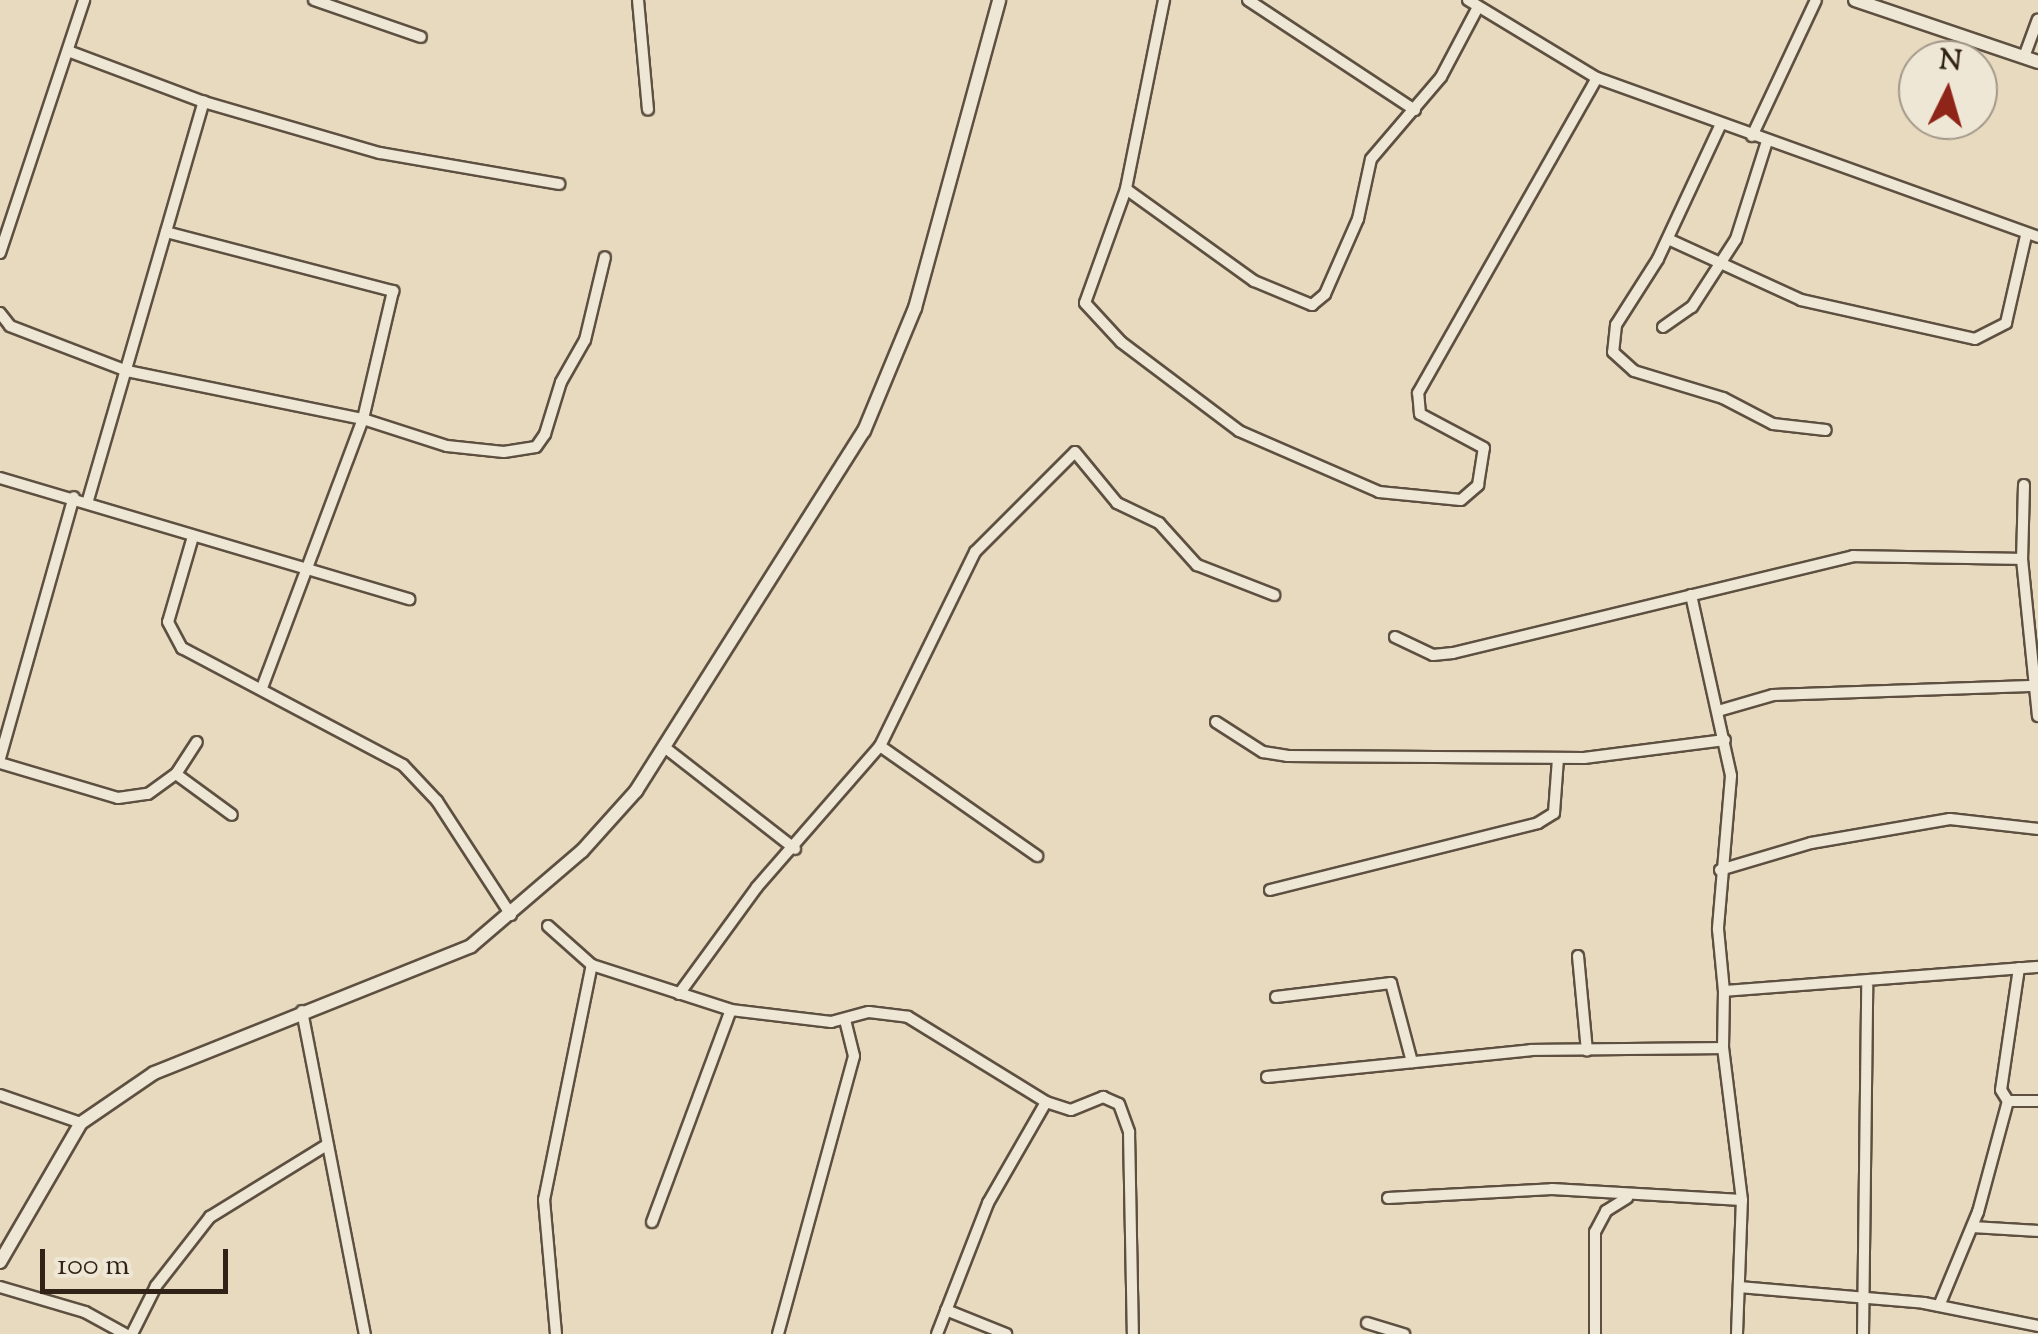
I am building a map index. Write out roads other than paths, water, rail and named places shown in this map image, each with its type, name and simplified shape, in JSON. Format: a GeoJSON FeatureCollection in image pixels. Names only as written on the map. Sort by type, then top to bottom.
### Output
{"type":"FeatureCollection","features":[{"type":"Feature","properties":{"kind":"street"},"geometry":{"type":"LineString","coordinates":[[0,253],[84,0]]}},
{"type":"Feature","properties":{"kind":"street"},"geometry":{"type":"LineString","coordinates":[[314,0],[420,37]]}},
{"type":"Feature","properties":{"kind":"street"},"geometry":{"type":"LineString","coordinates":[[638,0],[648,110]]}},
{"type":"Feature","properties":{"kind":"street"},"geometry":{"type":"LineString","coordinates":[[2,1253],[81,1123],[154,1073],[457,952],[511,915],[582,851],[668,750],[864,431],[914,308],[999,0]]}},
{"type":"Feature","properties":{"kind":"street"},"geometry":{"type":"LineString","coordinates":[[1164,0],[1126,188],[1085,303],[1121,342],[1240,431],[1353,484],[1460,500],[1478,484],[1484,448],[1420,414],[1418,393],[1598,78]]}},
{"type":"Feature","properties":{"kind":"street"},"geometry":{"type":"LineString","coordinates":[[1248,0],[1415,110]]}},
{"type":"Feature","properties":{"kind":"street"},"geometry":{"type":"LineString","coordinates":[[1752,136],[1816,0]]}},
{"type":"Feature","properties":{"kind":"street"},"geometry":{"type":"LineString","coordinates":[[1856,0],[2031,59],[2038,20]]}},
{"type":"Feature","properties":{"kind":"street"},"geometry":{"type":"LineString","coordinates":[[1126,188],[1254,281],[1312,305],[1325,294],[1358,220],[1363,174],[1415,110],[1473,4],[1598,78],[1720,126],[2032,236],[2006,322],[1974,340],[1824,308],[1668,239]]}},
{"type":"Feature","properties":{"kind":"street"},"geometry":{"type":"LineString","coordinates":[[68,51],[204,102],[380,153],[558,184]]}},
{"type":"Feature","properties":{"kind":"street"},"geometry":{"type":"LineString","coordinates":[[88,500],[204,102]]}},
{"type":"Feature","properties":{"kind":"street"},"geometry":{"type":"LineString","coordinates":[[1720,126],[1668,239],[1616,325],[1618,358],[1773,424],[1826,430]]}},
{"type":"Feature","properties":{"kind":"street"},"geometry":{"type":"LineString","coordinates":[[1663,327],[1692,307],[1723,262],[1768,141]]}},
{"type":"Feature","properties":{"kind":"street"},"geometry":{"type":"LineString","coordinates":[[0,190],[17,194]]}},
{"type":"Feature","properties":{"kind":"street"},"geometry":{"type":"LineString","coordinates":[[166,232],[393,290],[363,419],[262,687]]}},
{"type":"Feature","properties":{"kind":"street"},"geometry":{"type":"LineString","coordinates":[[0,313],[10,326],[127,371],[363,419],[447,446],[536,448],[585,340],[605,257]]}},
{"type":"Feature","properties":{"kind":"street"},"geometry":{"type":"LineString","coordinates":[[679,994],[880,746],[975,552],[1075,452],[1116,503],[1159,524],[1198,565],[1274,595]]}},
{"type":"Feature","properties":{"kind":"street"},"geometry":{"type":"LineString","coordinates":[[0,478],[166,524],[192,540],[306,566],[409,599]]}},
{"type":"Feature","properties":{"kind":"street"},"geometry":{"type":"LineString","coordinates":[[2024,485],[2022,558],[2038,716]]}},
{"type":"Feature","properties":{"kind":"street"},"geometry":{"type":"LineString","coordinates":[[74,497],[0,761],[118,798],[148,794],[176,774],[197,742]]}},
{"type":"Feature","properties":{"kind":"street"},"geometry":{"type":"LineString","coordinates":[[192,540],[170,609],[175,640],[420,779],[511,915]]}},
{"type":"Feature","properties":{"kind":"street"},"geometry":{"type":"LineString","coordinates":[[1395,637],[1433,655],[1454,653],[1853,556],[2022,558]]}},
{"type":"Feature","properties":{"kind":"street"},"geometry":{"type":"LineString","coordinates":[[1691,595],[1725,740],[1732,792],[1720,870],[1723,1048],[1742,1200],[1737,1334]]}},
{"type":"Feature","properties":{"kind":"street"},"geometry":{"type":"LineString","coordinates":[[1718,711],[1772,695],[2037,686]]}},
{"type":"Feature","properties":{"kind":"street"},"geometry":{"type":"LineString","coordinates":[[1216,722],[1263,752],[1287,756],[1412,751],[1448,762],[1558,758],[1725,740]]}},
{"type":"Feature","properties":{"kind":"street"},"geometry":{"type":"LineString","coordinates":[[880,746],[1037,856]]}},
{"type":"Feature","properties":{"kind":"street"},"geometry":{"type":"LineString","coordinates":[[668,750],[794,849]]}},
{"type":"Feature","properties":{"kind":"street"},"geometry":{"type":"LineString","coordinates":[[1270,890],[1538,823],[1554,813],[1558,758]]}},
{"type":"Feature","properties":{"kind":"street"},"geometry":{"type":"LineString","coordinates":[[176,774],[232,815]]}},
{"type":"Feature","properties":{"kind":"street"},"geometry":{"type":"LineString","coordinates":[[1720,870],[1812,843],[1950,820],[2038,830]]}},
{"type":"Feature","properties":{"kind":"street"},"geometry":{"type":"LineString","coordinates":[[548,926],[592,965],[679,994],[731,1010],[845,1021],[879,1012],[932,1026],[1046,1102],[1071,1110],[1087,1098],[1119,1104],[1128,1132],[1132,1334]]}},
{"type":"Feature","properties":{"kind":"street"},"geometry":{"type":"LineString","coordinates":[[1578,956],[1588,1051]]}},
{"type":"Feature","properties":{"kind":"street"},"geometry":{"type":"LineString","coordinates":[[556,1334],[544,1255],[546,1183],[592,965]]}},
{"type":"Feature","properties":{"kind":"street"},"geometry":{"type":"LineString","coordinates":[[1724,992],[1867,986],[2038,967]]}},
{"type":"Feature","properties":{"kind":"street"},"geometry":{"type":"LineString","coordinates":[[1940,1306],[1973,1226],[2008,1101],[2001,1090],[2018,968]]}},
{"type":"Feature","properties":{"kind":"street"},"geometry":{"type":"LineString","coordinates":[[1276,997],[1391,983],[1412,1062]]}},
{"type":"Feature","properties":{"kind":"street"},"geometry":{"type":"LineString","coordinates":[[1863,1334],[1867,986]]}},
{"type":"Feature","properties":{"kind":"street"},"geometry":{"type":"LineString","coordinates":[[652,1222],[731,1010]]}},
{"type":"Feature","properties":{"kind":"street"},"geometry":{"type":"LineString","coordinates":[[302,1011],[317,1060],[326,1146],[365,1334]]}},
{"type":"Feature","properties":{"kind":"street"},"geometry":{"type":"LineString","coordinates":[[778,1334],[854,1056],[845,1021]]}},
{"type":"Feature","properties":{"kind":"street"},"geometry":{"type":"LineString","coordinates":[[1267,1077],[1412,1062],[1588,1051],[1723,1048]]}},
{"type":"Feature","properties":{"kind":"street"},"geometry":{"type":"LineString","coordinates":[[0,1096],[81,1123]]}},
{"type":"Feature","properties":{"kind":"street"},"geometry":{"type":"LineString","coordinates":[[2008,1101],[2038,1101]]}},
{"type":"Feature","properties":{"kind":"street"},"geometry":{"type":"LineString","coordinates":[[937,1334],[988,1203],[1046,1102]]}},
{"type":"Feature","properties":{"kind":"street"},"geometry":{"type":"LineString","coordinates":[[0,1287],[84,1312],[128,1334],[156,1286],[210,1217],[326,1146]]}},
{"type":"Feature","properties":{"kind":"street"},"geometry":{"type":"LineString","coordinates":[[1388,1198],[1552,1189],[1627,1198],[1742,1200]]}},
{"type":"Feature","properties":{"kind":"street"},"geometry":{"type":"LineString","coordinates":[[1595,1334],[1595,1232],[1606,1211],[1627,1198]]}},
{"type":"Feature","properties":{"kind":"street"},"geometry":{"type":"LineString","coordinates":[[1973,1226],[2038,1231]]}},
{"type":"Feature","properties":{"kind":"street"},"geometry":{"type":"LineString","coordinates":[[1739,1287],[1940,1306],[2038,1326]]}},
{"type":"Feature","properties":{"kind":"street"},"geometry":{"type":"LineString","coordinates":[[946,1310],[1006,1334]]}},
{"type":"Feature","properties":{"kind":"street"},"geometry":{"type":"LineString","coordinates":[[1367,1323],[1404,1334]]}}]}
